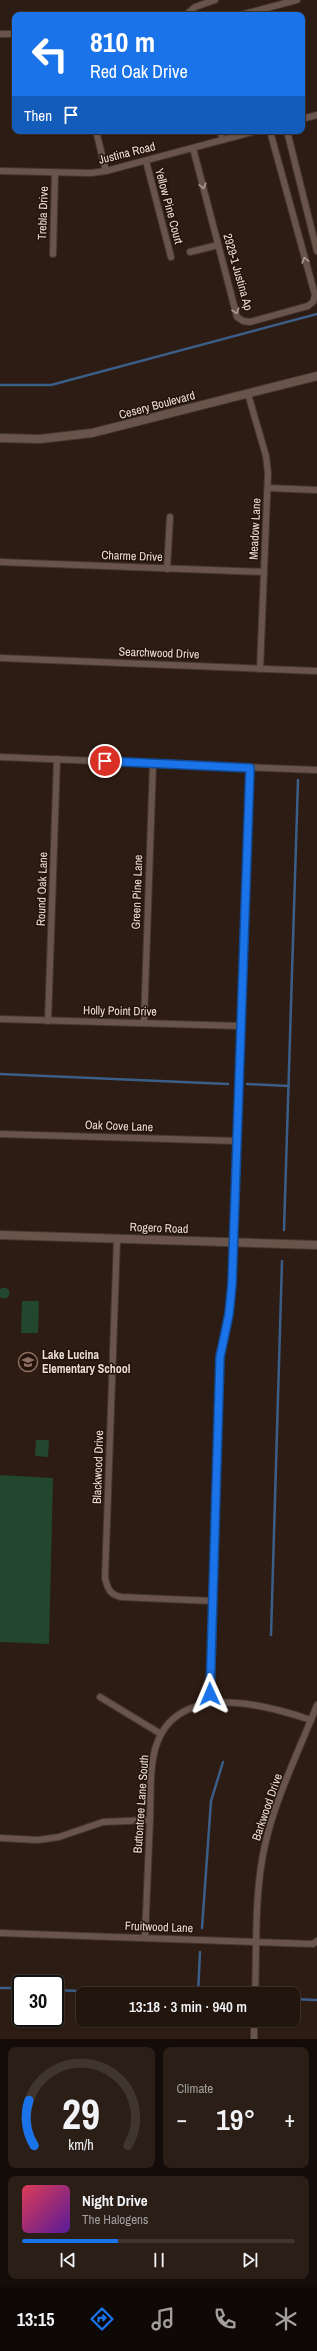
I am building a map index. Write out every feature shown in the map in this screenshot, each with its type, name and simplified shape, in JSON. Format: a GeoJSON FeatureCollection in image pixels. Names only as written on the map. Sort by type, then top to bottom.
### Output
{"type":"FeatureCollection","features":[{"type":"Feature","properties":{"kind":"main road","name":"Cesery Boulevard"},"geometry":{"type":"LineString","coordinates":[[0,438],[40,439],[92,434],[317,376]]}},
{"type":"Feature","properties":{"kind":"main road","name":"Rogero Road"},"geometry":{"type":"LineString","coordinates":[[0,1235],[317,1245]]}},
{"type":"Feature","properties":{"kind":"street"},"geometry":{"type":"LineString","coordinates":[[189,12],[195,7],[215,0]]}},
{"type":"Feature","properties":{"kind":"street"},"geometry":{"type":"LineString","coordinates":[[251,12],[297,0]]}},
{"type":"Feature","properties":{"kind":"street"},"geometry":{"type":"LineString","coordinates":[[0,34],[12,34]]}},
{"type":"Feature","properties":{"kind":"street"},"geometry":{"type":"LineString","coordinates":[[305,118],[317,115]]}},
{"type":"Feature","properties":{"kind":"street"},"geometry":{"type":"LineString","coordinates":[[97,134],[106,171]]}},
{"type":"Feature","properties":{"kind":"street"},"geometry":{"type":"LineString","coordinates":[[221,134],[223,140]]}},
{"type":"Feature","properties":{"kind":"street","name":"Justina Road"},"geometry":{"type":"LineString","coordinates":[[0,172],[91,173],[106,171],[245,134]]}},
{"type":"Feature","properties":{"kind":"street","name":"2929-1 Justina Ap"},"geometry":{"type":"LineString","coordinates":[[193,148],[237,317],[243,321],[250,322],[308,306],[313,302],[315,295],[271,134]]}},
{"type":"Feature","properties":{"kind":"street"},"geometry":{"type":"LineString","coordinates":[[288,134],[317,251]]}},
{"type":"Feature","properties":{"kind":"street","name":"Yellow Pine Court"},"geometry":{"type":"LineString","coordinates":[[146,161],[171,257]]}},
{"type":"Feature","properties":{"kind":"street","name":"Trebla Drive"},"geometry":{"type":"LineString","coordinates":[[53,254],[55,173]]}},
{"type":"Feature","properties":{"kind":"street"},"geometry":{"type":"LineString","coordinates":[[190,252],[218,245]]}},
{"type":"Feature","properties":{"kind":"street","name":"Meadow Lane"},"geometry":{"type":"LineString","coordinates":[[248,394],[266,456],[268,488],[260,669]]}},
{"type":"Feature","properties":{"kind":"street"},"geometry":{"type":"LineString","coordinates":[[268,488],[317,490]]}},
{"type":"Feature","properties":{"kind":"street"},"geometry":{"type":"LineString","coordinates":[[167,569],[170,517]]}},
{"type":"Feature","properties":{"kind":"street","name":"Charme Drive"},"geometry":{"type":"LineString","coordinates":[[0,562],[264,572]]}},
{"type":"Feature","properties":{"kind":"street","name":"Searchwood Drive"},"geometry":{"type":"LineString","coordinates":[[0,658],[317,671]]}},
{"type":"Feature","properties":{"kind":"street"},"geometry":{"type":"LineString","coordinates":[[0,757],[153,762],[250,768],[317,770]]}},
{"type":"Feature","properties":{"kind":"street","name":"Round Oak Lane"},"geometry":{"type":"LineString","coordinates":[[48,1021],[57,759]]}},
{"type":"Feature","properties":{"kind":"street","name":"Green Pine Lane"},"geometry":{"type":"LineString","coordinates":[[144,1022],[153,762]]}},
{"type":"Feature","properties":{"kind":"street"},"geometry":{"type":"LineString","coordinates":[[250,768],[240,1026],[234,1242],[229,1314],[220,1357],[212,1601],[211,1703],[260,1705],[311,1720]]}},
{"type":"Feature","properties":{"kind":"street","name":"Holly Point Drive"},"geometry":{"type":"LineString","coordinates":[[0,1019],[240,1026]]}},
{"type":"Feature","properties":{"kind":"street","name":"Oak Cove Lane"},"geometry":{"type":"LineString","coordinates":[[0,1134],[237,1141]]}},
{"type":"Feature","properties":{"kind":"street","name":"Blackwood Drive"},"geometry":{"type":"LineString","coordinates":[[116,1239],[105,1578],[108,1589],[112,1595],[121,1597],[212,1601]]}},
{"type":"Feature","properties":{"kind":"street"},"geometry":{"type":"LineString","coordinates":[[100,1697],[161,1734]]}},
{"type":"Feature","properties":{"kind":"street","name":"Buttontree Lane South"},"geometry":{"type":"LineString","coordinates":[[145,1937],[152,1762],[161,1734],[181,1715],[200,1705],[211,1703]]}},
{"type":"Feature","properties":{"kind":"street","name":"Barkwood Drive"},"geometry":{"type":"LineString","coordinates":[[255,1987],[259,1878],[265,1846],[274,1814],[317,1704]]}},
{"type":"Feature","properties":{"kind":"street"},"geometry":{"type":"LineString","coordinates":[[0,1838],[38,1840],[58,1837],[103,1822],[150,1820]]}},
{"type":"Feature","properties":{"kind":"street","name":"Fruitwood Lane"},"geometry":{"type":"LineString","coordinates":[[0,1933],[312,1944],[317,1941]]}},
{"type":"Feature","properties":{"kind":"street"},"geometry":{"type":"LineString","coordinates":[[254,2027],[254,2039]]}},
{"type":"Feature","properties":{"kind":"green space"},"geometry":{"type":"Polygon","coordinates":[[[4,1287],[10,1293],[8,1297],[4,1299],[0,1297],[0,1289],[4,1287]]]}},
{"type":"Feature","properties":{"kind":"green space"},"geometry":{"type":"Polygon","coordinates":[[[22,1301],[39,1301],[38,1333],[21,1333],[22,1301]]]}},
{"type":"Feature","properties":{"kind":"green space"},"geometry":{"type":"Polygon","coordinates":[[[36,1440],[49,1440],[48,1457],[35,1456],[36,1440]]]}},
{"type":"Feature","properties":{"kind":"green space"},"geometry":{"type":"Polygon","coordinates":[[[0,1475],[53,1478],[49,1644],[0,1642],[0,1475]]]}},
{"type":"Feature","properties":{"kind":"waterway"},"geometry":{"type":"LineString","coordinates":[[0,385],[51,385],[317,314]]}},
{"type":"Feature","properties":{"kind":"waterway"},"geometry":{"type":"LineString","coordinates":[[284,1230],[298,780]]}},
{"type":"Feature","properties":{"kind":"waterway"},"geometry":{"type":"LineString","coordinates":[[0,1074],[228,1084]]}},
{"type":"Feature","properties":{"kind":"waterway"},"geometry":{"type":"LineString","coordinates":[[247,1084],[289,1086]]}},
{"type":"Feature","properties":{"kind":"waterway"},"geometry":{"type":"LineString","coordinates":[[271,1635],[282,1261]]}},
{"type":"Feature","properties":{"kind":"waterway"},"geometry":{"type":"LineString","coordinates":[[202,1928],[211,1801],[223,1762]]}},
{"type":"Feature","properties":{"kind":"waterway"},"geometry":{"type":"LineString","coordinates":[[198,1987],[200,1952]]}},
{"type":"Feature","properties":{"kind":"waterway"},"geometry":{"type":"LineString","coordinates":[[0,1988],[12,1988]]}},
{"type":"Feature","properties":{"kind":"waterway"},"geometry":{"type":"LineString","coordinates":[[64,1990],[76,1991]]}},
{"type":"Feature","properties":{"kind":"waterway"},"geometry":{"type":"LineString","coordinates":[[300,1999],[317,2000]]}},
{"type":"Feature","properties":{"kind":"place","name":"Lake Lucina Elementary School"},"geometry":{"type":"Point","coordinates":[28,1362]}},
{"type":"Feature","properties":{"kind":"route"},"geometry":{"type":"LineString","coordinates":[[105,761],[153,762],[250,768],[232,1284],[229,1314],[220,1357],[210,1694]]}}]}
